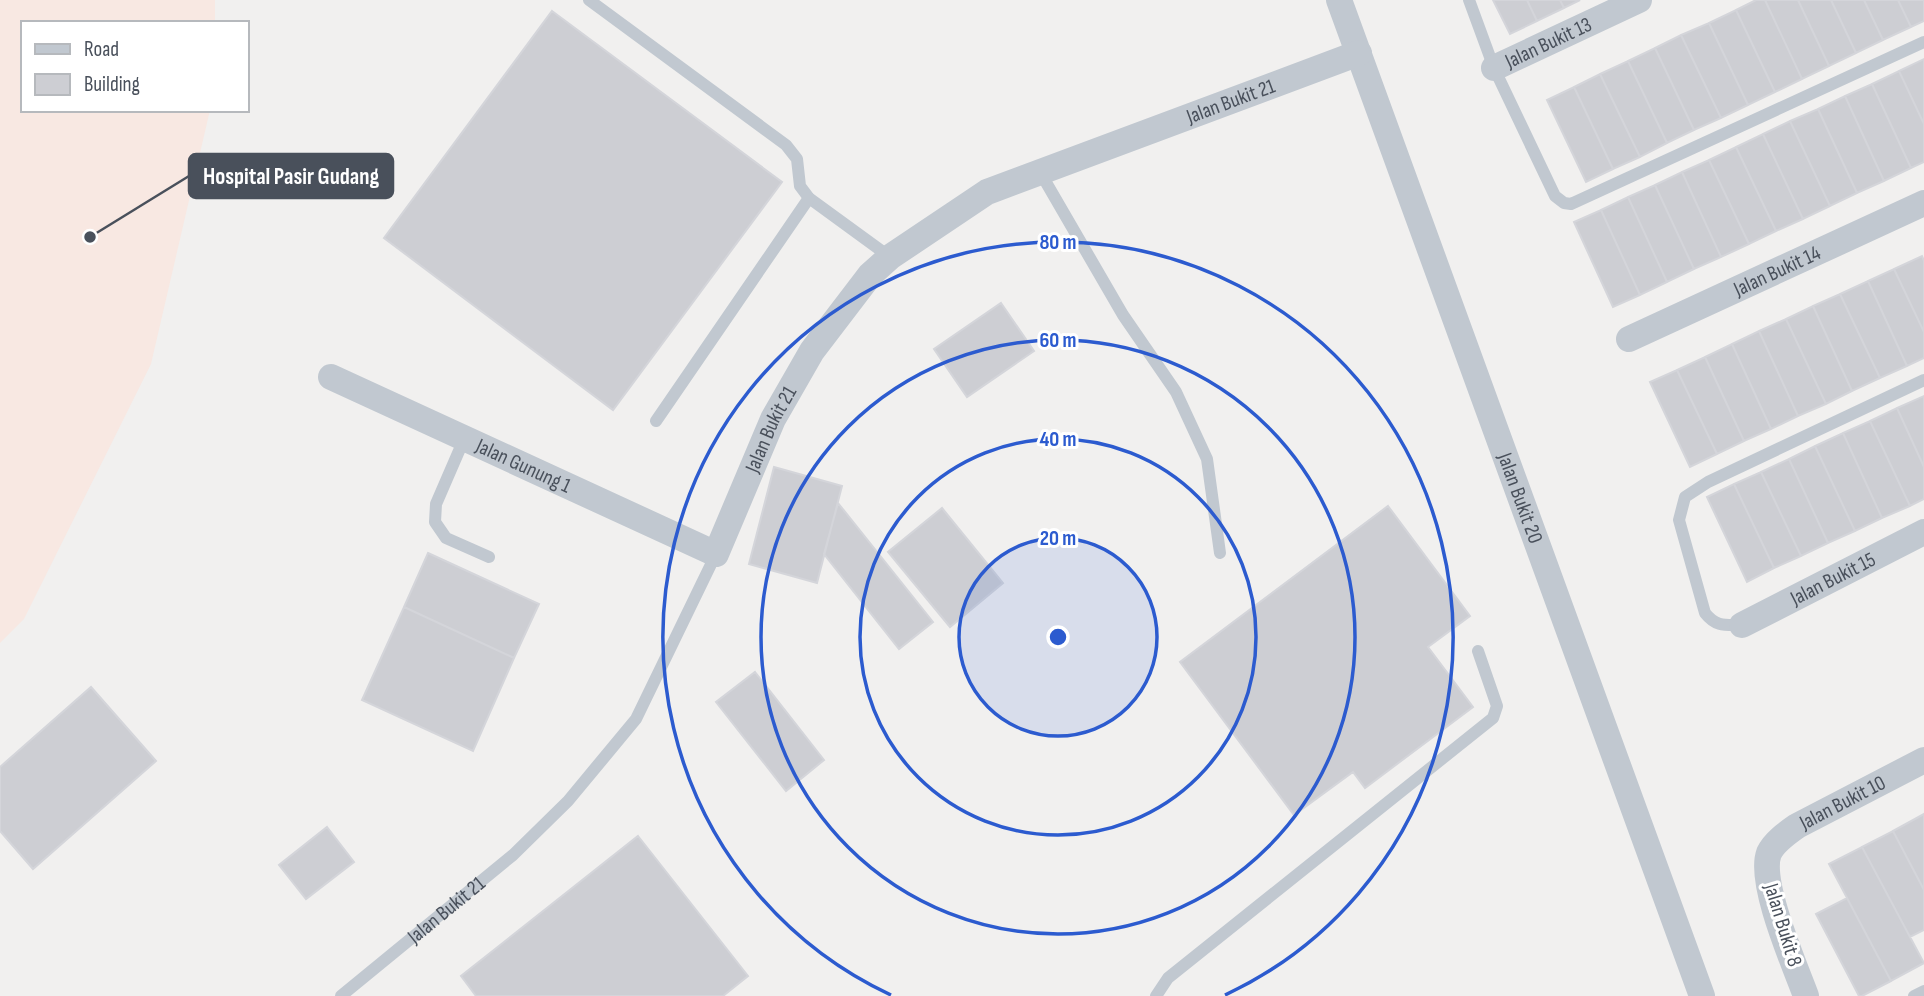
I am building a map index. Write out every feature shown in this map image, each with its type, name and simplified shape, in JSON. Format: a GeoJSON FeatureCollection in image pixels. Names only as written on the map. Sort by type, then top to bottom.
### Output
{"type":"FeatureCollection","features":[{"type":"Feature","properties":{"kind":"street","name":"Jalan Bukit 20"},"geometry":{"type":"LineString","coordinates":[[1339,0],[1702,996]]}},
{"type":"Feature","properties":{"kind":"street","name":"Jalan Bukit 13"},"geometry":{"type":"LineString","coordinates":[[1494,68],[1639,0]]}},
{"type":"Feature","properties":{"kind":"street","name":"Jalan Bukit 21"},"geometry":{"type":"LineString","coordinates":[[716,554],[773,419],[806,362],[870,275],[890,257],[986,192],[1359,53]]}},
{"type":"Feature","properties":{"kind":"street","name":"Jalan Bukit 14"},"geometry":{"type":"LineString","coordinates":[[1629,339],[1924,203]]}},
{"type":"Feature","properties":{"kind":"street","name":"Jalan Gunung 1"},"geometry":{"type":"LineString","coordinates":[[331,377],[716,554]]}},
{"type":"Feature","properties":{"kind":"street","name":"Jalan Bukit 15"},"geometry":{"type":"LineString","coordinates":[[1742,625],[1924,532]]}},
{"type":"Feature","properties":{"kind":"street","name":"Jalan Bukit 10"},"geometry":{"type":"LineString","coordinates":[[1769,853],[1780,839],[1797,826],[1924,760]]}},
{"type":"Feature","properties":{"kind":"street","name":"Jalan Bukit 8"},"geometry":{"type":"LineString","coordinates":[[1769,853],[1768,876],[1773,905],[1806,996]]}},
{"type":"Feature","properties":{"kind":"lane"},"geometry":{"type":"LineString","coordinates":[[589,0],[786,145],[797,159],[800,186],[809,198],[890,257]]}},
{"type":"Feature","properties":{"kind":"lane"},"geometry":{"type":"LineString","coordinates":[[1469,0],[1494,68],[1555,196],[1564,203],[1571,204],[1924,42]]}},
{"type":"Feature","properties":{"kind":"lane"},"geometry":{"type":"LineString","coordinates":[[1040,172],[1123,315],[1176,392],[1207,459],[1220,553]]}},
{"type":"Feature","properties":{"kind":"lane"},"geometry":{"type":"LineString","coordinates":[[656,421],[809,198]]}},
{"type":"Feature","properties":{"kind":"lane"},"geometry":{"type":"LineString","coordinates":[[1742,625],[1719,626],[1705,613],[1679,520],[1685,498],[1708,482],[1924,380]]}},
{"type":"Feature","properties":{"kind":"lane"},"geometry":{"type":"LineString","coordinates":[[465,437],[436,504],[435,522],[446,538],[489,557]]}},
{"type":"Feature","properties":{"kind":"lane","name":"Jalan Bukit 21"},"geometry":{"type":"LineString","coordinates":[[341,996],[513,855],[568,802],[636,719],[716,554]]}},
{"type":"Feature","properties":{"kind":"lane"},"geometry":{"type":"LineString","coordinates":[[1156,996],[1168,978],[1187,962],[1493,718],[1497,706],[1478,651]]}},
{"type":"Feature","properties":{"kind":"lane"},"geometry":{"type":"LineString","coordinates":[[1914,996],[1924,991]]}},
{"type":"Feature","properties":{"kind":"shaded area"},"geometry":{"type":"Polygon","coordinates":[[[0,0],[215,0],[215,21],[21,21],[21,112],[210,112],[151,364],[24,619],[0,643],[0,0]]]}},
{"type":"Feature","properties":{"kind":"building"},"geometry":{"type":"Polygon","coordinates":[[[1493,0],[1527,0],[1537,21],[1510,34],[1493,0]]]}},
{"type":"Feature","properties":{"kind":"building"},"geometry":{"type":"Polygon","coordinates":[[[1527,0],[1560,0],[1564,8],[1537,21],[1527,0]]]}},
{"type":"Feature","properties":{"kind":"building"},"geometry":{"type":"Polygon","coordinates":[[[1560,0],[1580,0],[1564,8],[1560,0]]]}},
{"type":"Feature","properties":{"kind":"building"},"geometry":{"type":"Polygon","coordinates":[[[1756,0],[1765,0],[1802,79],[1775,92],[1736,10],[1756,0]]]}},
{"type":"Feature","properties":{"kind":"building"},"geometry":{"type":"Polygon","coordinates":[[[1765,0],[1798,0],[1829,66],[1802,79],[1765,0]]]}},
{"type":"Feature","properties":{"kind":"building"},"geometry":{"type":"Polygon","coordinates":[[[1798,0],[1831,0],[1856,53],[1829,66],[1798,0]]]}},
{"type":"Feature","properties":{"kind":"building"},"geometry":{"type":"Polygon","coordinates":[[[1831,0],[1864,0],[1883,40],[1856,53],[1831,0]]]}},
{"type":"Feature","properties":{"kind":"building"},"geometry":{"type":"Polygon","coordinates":[[[1864,0],[1898,0],[1911,27],[1883,40],[1864,0]]]}},
{"type":"Feature","properties":{"kind":"building"},"geometry":{"type":"Polygon","coordinates":[[[1898,0],[1924,0],[1924,21],[1911,27],[1898,0]]]}},
{"type":"Feature","properties":{"kind":"building"},"geometry":{"type":"Polygon","coordinates":[[[1736,10],[1775,92],[1748,105],[1709,23],[1736,10]]]}},
{"type":"Feature","properties":{"kind":"building"},"geometry":{"type":"Polygon","coordinates":[[[552,11],[782,182],[613,410],[384,238],[552,11]]]}},
{"type":"Feature","properties":{"kind":"building"},"geometry":{"type":"Polygon","coordinates":[[[1709,23],[1748,105],[1721,118],[1681,35],[1709,23]]]}},
{"type":"Feature","properties":{"kind":"building"},"geometry":{"type":"Polygon","coordinates":[[[1681,35],[1721,118],[1694,130],[1655,48],[1681,35]]]}},
{"type":"Feature","properties":{"kind":"building"},"geometry":{"type":"Polygon","coordinates":[[[1655,48],[1694,130],[1667,143],[1628,61],[1655,48]]]}},
{"type":"Feature","properties":{"kind":"building"},"geometry":{"type":"Polygon","coordinates":[[[1924,59],[1924,124],[1899,71],[1924,59]]]}},
{"type":"Feature","properties":{"kind":"building"},"geometry":{"type":"Polygon","coordinates":[[[1628,61],[1667,143],[1640,157],[1600,74],[1628,61]]]}},
{"type":"Feature","properties":{"kind":"building"},"geometry":{"type":"Polygon","coordinates":[[[1899,71],[1924,124],[1924,162],[1911,168],[1872,84],[1899,71]]]}},
{"type":"Feature","properties":{"kind":"building"},"geometry":{"type":"Polygon","coordinates":[[[1600,74],[1640,157],[1613,169],[1574,87],[1600,74]]]}},
{"type":"Feature","properties":{"kind":"building"},"geometry":{"type":"Polygon","coordinates":[[[1872,84],[1911,168],[1884,181],[1845,96],[1872,84]]]}},
{"type":"Feature","properties":{"kind":"building"},"geometry":{"type":"Polygon","coordinates":[[[1574,87],[1613,169],[1586,182],[1547,100],[1574,87]]]}},
{"type":"Feature","properties":{"kind":"building"},"geometry":{"type":"Polygon","coordinates":[[[1845,96],[1884,181],[1857,193],[1818,109],[1845,96]]]}},
{"type":"Feature","properties":{"kind":"building"},"geometry":{"type":"Polygon","coordinates":[[[1818,109],[1857,193],[1830,206],[1790,121],[1818,109]]]}},
{"type":"Feature","properties":{"kind":"building"},"geometry":{"type":"Polygon","coordinates":[[[1790,121],[1830,206],[1803,219],[1763,134],[1790,121]]]}},
{"type":"Feature","properties":{"kind":"building"},"geometry":{"type":"Polygon","coordinates":[[[1763,134],[1803,219],[1776,231],[1736,147],[1763,134]]]}},
{"type":"Feature","properties":{"kind":"building"},"geometry":{"type":"Polygon","coordinates":[[[1736,147],[1776,231],[1749,244],[1709,160],[1736,147]]]}},
{"type":"Feature","properties":{"kind":"building"},"geometry":{"type":"Polygon","coordinates":[[[1709,160],[1749,244],[1721,257],[1682,172],[1709,160]]]}},
{"type":"Feature","properties":{"kind":"building"},"geometry":{"type":"Polygon","coordinates":[[[1682,172],[1721,257],[1694,269],[1655,185],[1682,172]]]}},
{"type":"Feature","properties":{"kind":"building"},"geometry":{"type":"Polygon","coordinates":[[[1655,185],[1694,269],[1667,282],[1628,197],[1655,185]]]}},
{"type":"Feature","properties":{"kind":"building"},"geometry":{"type":"Polygon","coordinates":[[[1628,197],[1667,282],[1640,295],[1601,210],[1628,197]]]}},
{"type":"Feature","properties":{"kind":"building"},"geometry":{"type":"Polygon","coordinates":[[[1601,210],[1640,295],[1613,307],[1574,222],[1601,210]]]}},
{"type":"Feature","properties":{"kind":"building"},"geometry":{"type":"Polygon","coordinates":[[[1922,256],[1924,261],[1924,332],[1894,269],[1922,256]]]}},
{"type":"Feature","properties":{"kind":"building"},"geometry":{"type":"Polygon","coordinates":[[[1894,269],[1924,332],[1924,358],[1907,366],[1868,281],[1894,269]]]}},
{"type":"Feature","properties":{"kind":"building"},"geometry":{"type":"Polygon","coordinates":[[[1868,281],[1907,366],[1880,378],[1840,294],[1868,281]]]}},
{"type":"Feature","properties":{"kind":"building"},"geometry":{"type":"Polygon","coordinates":[[[1840,294],[1880,378],[1852,391],[1813,306],[1840,294]]]}},
{"type":"Feature","properties":{"kind":"building"},"geometry":{"type":"Polygon","coordinates":[[[1001,303],[1034,351],[967,397],[934,349],[1001,303]]]}},
{"type":"Feature","properties":{"kind":"building"},"geometry":{"type":"Polygon","coordinates":[[[1813,306],[1852,391],[1826,404],[1786,319],[1813,306]]]}},
{"type":"Feature","properties":{"kind":"building"},"geometry":{"type":"Polygon","coordinates":[[[1786,319],[1826,404],[1798,416],[1759,331],[1786,319]]]}},
{"type":"Feature","properties":{"kind":"building"},"geometry":{"type":"Polygon","coordinates":[[[1759,331],[1798,416],[1771,429],[1732,344],[1759,331]]]}},
{"type":"Feature","properties":{"kind":"building"},"geometry":{"type":"Polygon","coordinates":[[[1732,344],[1771,429],[1744,441],[1705,357],[1732,344]]]}},
{"type":"Feature","properties":{"kind":"building"},"geometry":{"type":"Polygon","coordinates":[[[1705,357],[1744,441],[1717,454],[1677,370],[1705,357]]]}},
{"type":"Feature","properties":{"kind":"building"},"geometry":{"type":"Polygon","coordinates":[[[1677,370],[1717,454],[1690,467],[1650,382],[1677,370]]]}},
{"type":"Feature","properties":{"kind":"building"},"geometry":{"type":"Polygon","coordinates":[[[1924,396],[1924,467],[1897,408],[1924,396]]]}},
{"type":"Feature","properties":{"kind":"building"},"geometry":{"type":"Polygon","coordinates":[[[1897,408],[1924,467],[1924,499],[1910,506],[1870,421],[1897,408]]]}},
{"type":"Feature","properties":{"kind":"building"},"geometry":{"type":"Polygon","coordinates":[[[1870,421],[1910,506],[1882,518],[1843,433],[1870,421]]]}},
{"type":"Feature","properties":{"kind":"building"},"geometry":{"type":"Polygon","coordinates":[[[1843,433],[1882,518],[1855,531],[1815,446],[1843,433]]]}},
{"type":"Feature","properties":{"kind":"building"},"geometry":{"type":"Polygon","coordinates":[[[1815,446],[1855,531],[1828,543],[1789,459],[1815,446]]]}},
{"type":"Feature","properties":{"kind":"building"},"geometry":{"type":"Polygon","coordinates":[[[1789,459],[1828,543],[1801,556],[1761,472],[1789,459]]]}},
{"type":"Feature","properties":{"kind":"building"},"geometry":{"type":"Polygon","coordinates":[[[774,467],[842,486],[817,583],[749,564],[774,467]]]}},
{"type":"Feature","properties":{"kind":"building"},"geometry":{"type":"Polygon","coordinates":[[[1761,472],[1801,556],[1774,568],[1734,484],[1761,472]]]}},
{"type":"Feature","properties":{"kind":"building"},"geometry":{"type":"Polygon","coordinates":[[[1734,484],[1774,568],[1747,582],[1707,497],[1734,484]]]}},
{"type":"Feature","properties":{"kind":"building"},"geometry":{"type":"Polygon","coordinates":[[[838,503],[933,622],[899,649],[824,554],[838,503]]]}},
{"type":"Feature","properties":{"kind":"building"},"geometry":{"type":"Polygon","coordinates":[[[1388,506],[1470,616],[1428,647],[1473,707],[1365,788],[1353,772],[1294,815],[1180,662],[1388,506]]]}},
{"type":"Feature","properties":{"kind":"building"},"geometry":{"type":"Polygon","coordinates":[[[942,508],[1003,583],[950,627],[888,552],[942,508]]]}},
{"type":"Feature","properties":{"kind":"building"},"geometry":{"type":"Polygon","coordinates":[[[428,553],[539,604],[514,658],[404,607],[428,553]]]}},
{"type":"Feature","properties":{"kind":"building"},"geometry":{"type":"Polygon","coordinates":[[[404,607],[514,658],[473,751],[362,700],[404,607]]]}},
{"type":"Feature","properties":{"kind":"building"},"geometry":{"type":"Polygon","coordinates":[[[755,672],[824,760],[786,791],[716,702],[755,672]]]}},
{"type":"Feature","properties":{"kind":"building"},"geometry":{"type":"Polygon","coordinates":[[[91,687],[156,761],[33,869],[0,831],[0,767],[91,687]]]}},
{"type":"Feature","properties":{"kind":"building"},"geometry":{"type":"Polygon","coordinates":[[[1924,814],[1924,890],[1893,831],[1924,814]]]}},
{"type":"Feature","properties":{"kind":"building"},"geometry":{"type":"Polygon","coordinates":[[[327,827],[354,862],[306,899],[279,865],[327,827]]]}},
{"type":"Feature","properties":{"kind":"building"},"geometry":{"type":"Polygon","coordinates":[[[1893,831],[1924,890],[1924,930],[1910,937],[1862,847],[1893,831]]]}},
{"type":"Feature","properties":{"kind":"building"},"geometry":{"type":"Polygon","coordinates":[[[638,836],[748,976],[723,996],[476,996],[461,976],[638,836]]]}},
{"type":"Feature","properties":{"kind":"building"},"geometry":{"type":"Polygon","coordinates":[[[1862,847],[1924,963],[1891,981],[1829,864],[1862,847]]]}},
{"type":"Feature","properties":{"kind":"building"},"geometry":{"type":"Polygon","coordinates":[[[1847,898],[1891,981],[1862,996],[1859,996],[1816,914],[1847,898]]]}},
{"type":"Feature","properties":{"kind":"place","name":"Hospital Pasir Gudang"},"geometry":{"type":"Point","coordinates":[90,237]}}]}
